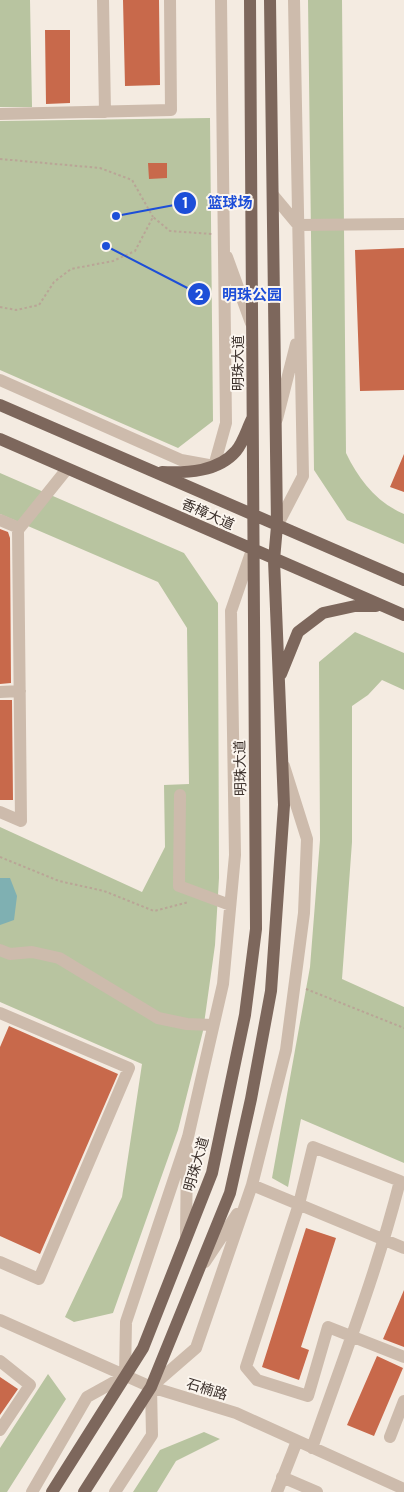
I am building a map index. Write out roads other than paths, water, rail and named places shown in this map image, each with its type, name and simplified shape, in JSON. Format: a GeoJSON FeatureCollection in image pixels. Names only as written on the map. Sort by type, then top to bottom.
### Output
{"type":"FeatureCollection","features":[{"type":"Feature","properties":{"kind":"main road","name":"明珠大道"},"geometry":{"type":"LineString","coordinates":[[55,1487],[143,1348],[212,1173],[245,1015],[256,929],[252,550],[254,516],[250,0]]}},
{"type":"Feature","properties":{"kind":"main road"},"geometry":{"type":"LineString","coordinates":[[84,1492],[151,1387],[230,1193],[251,1100],[271,991],[284,805],[274,560],[277,526],[270,0]]}},
{"type":"Feature","properties":{"kind":"main road","name":"香樟大道"},"geometry":{"type":"LineString","coordinates":[[0,405],[404,580]]}},
{"type":"Feature","properties":{"kind":"main road"},"geometry":{"type":"LineString","coordinates":[[154,472],[187,473],[214,466],[236,451],[253,417]]}},
{"type":"Feature","properties":{"kind":"main road","name":"香樟大道"},"geometry":{"type":"LineString","coordinates":[[0,439],[404,615]]}},
{"type":"Feature","properties":{"kind":"main road"},"geometry":{"type":"LineString","coordinates":[[279,678],[298,632],[323,613],[355,606],[383,606]]}},
{"type":"Feature","properties":{"kind":"street"},"geometry":{"type":"LineString","coordinates":[[103,0],[105,112]]}},
{"type":"Feature","properties":{"kind":"street"},"geometry":{"type":"LineString","coordinates":[[0,114],[171,110],[170,0]]}},
{"type":"Feature","properties":{"kind":"street"},"geometry":{"type":"LineString","coordinates":[[0,380],[181,460],[214,466],[226,423],[221,0]]}},
{"type":"Feature","properties":{"kind":"street"},"geometry":{"type":"LineString","coordinates":[[277,526],[303,476],[294,0]]}},
{"type":"Feature","properties":{"kind":"street"},"geometry":{"type":"LineString","coordinates":[[273,195],[298,225]]}},
{"type":"Feature","properties":{"kind":"street"},"geometry":{"type":"LineString","coordinates":[[298,225],[404,224]]}},
{"type":"Feature","properties":{"kind":"street"},"geometry":{"type":"LineString","coordinates":[[224,248],[252,328]]}},
{"type":"Feature","properties":{"kind":"street"},"geometry":{"type":"LineString","coordinates":[[276,426],[300,328]]}},
{"type":"Feature","properties":{"kind":"street"},"geometry":{"type":"LineString","coordinates":[[0,812],[21,821],[19,528],[67,469]]}},
{"type":"Feature","properties":{"kind":"street"},"geometry":{"type":"LineString","coordinates":[[0,520],[19,528]]}},
{"type":"Feature","properties":{"kind":"street"},"geometry":{"type":"LineString","coordinates":[[32,1492],[87,1397],[125,1376],[126,1322],[188,1138],[223,984],[235,855],[231,611],[252,550]]}},
{"type":"Feature","properties":{"kind":"street"},"geometry":{"type":"LineString","coordinates":[[0,692],[20,692]]}},
{"type":"Feature","properties":{"kind":"street"},"geometry":{"type":"LineString","coordinates":[[115,1492],[152,1435],[151,1387],[196,1348],[252,1184],[286,1050],[304,913],[307,839],[282,759]]}},
{"type":"Feature","properties":{"kind":"street"},"geometry":{"type":"LineString","coordinates":[[180,795],[179,886],[230,905]]}},
{"type":"Feature","properties":{"kind":"street"},"geometry":{"type":"LineString","coordinates":[[0,950],[10,954],[32,952],[59,958],[158,1018],[187,1024],[213,1025]]}},
{"type":"Feature","properties":{"kind":"street"},"geometry":{"type":"LineString","coordinates":[[0,1262],[39,1279],[129,1068],[1,1016]]}},
{"type":"Feature","properties":{"kind":"street"},"geometry":{"type":"LineString","coordinates":[[186,1239],[188,1138]]}},
{"type":"Feature","properties":{"kind":"street"},"geometry":{"type":"LineString","coordinates":[[312,1448],[352,1334],[385,1240],[400,1181],[313,1147],[299,1204],[246,1366],[257,1380],[308,1396],[328,1326],[352,1334],[404,1357]]}},
{"type":"Feature","properties":{"kind":"street"},"geometry":{"type":"LineString","coordinates":[[252,1184],[404,1248]]}},
{"type":"Feature","properties":{"kind":"street"},"geometry":{"type":"LineString","coordinates":[[196,1276],[247,1199]]}},
{"type":"Feature","properties":{"kind":"street","name":"石楠路"},"geometry":{"type":"LineString","coordinates":[[0,1320],[151,1387],[236,1413],[404,1489]]}},
{"type":"Feature","properties":{"kind":"street"},"geometry":{"type":"LineString","coordinates":[[0,1361],[30,1385],[0,1430]]}},
{"type":"Feature","properties":{"kind":"street"},"geometry":{"type":"LineString","coordinates":[[390,1437],[404,1401]]}},
{"type":"Feature","properties":{"kind":"street"},"geometry":{"type":"LineString","coordinates":[[277,1492],[297,1441]]}},
{"type":"Feature","properties":{"kind":"street"},"geometry":{"type":"LineString","coordinates":[[282,1478],[317,1492]]}},
{"type":"Feature","properties":{"kind":"street"},"geometry":{"type":"LineString","coordinates":[[48,1492],[55,1487]]}},
{"type":"Feature","properties":{"kind":"water"},"geometry":{"type":"Polygon","coordinates":[[[0,878],[10,878],[17,896],[14,920],[0,925],[0,878]]]}},
{"type":"Feature","properties":{"kind":"place","name":"篮球场"},"geometry":{"type":"Point","coordinates":[116,216]}},
{"type":"Feature","properties":{"kind":"place","name":"明珠公园"},"geometry":{"type":"Point","coordinates":[106,246]}}]}
